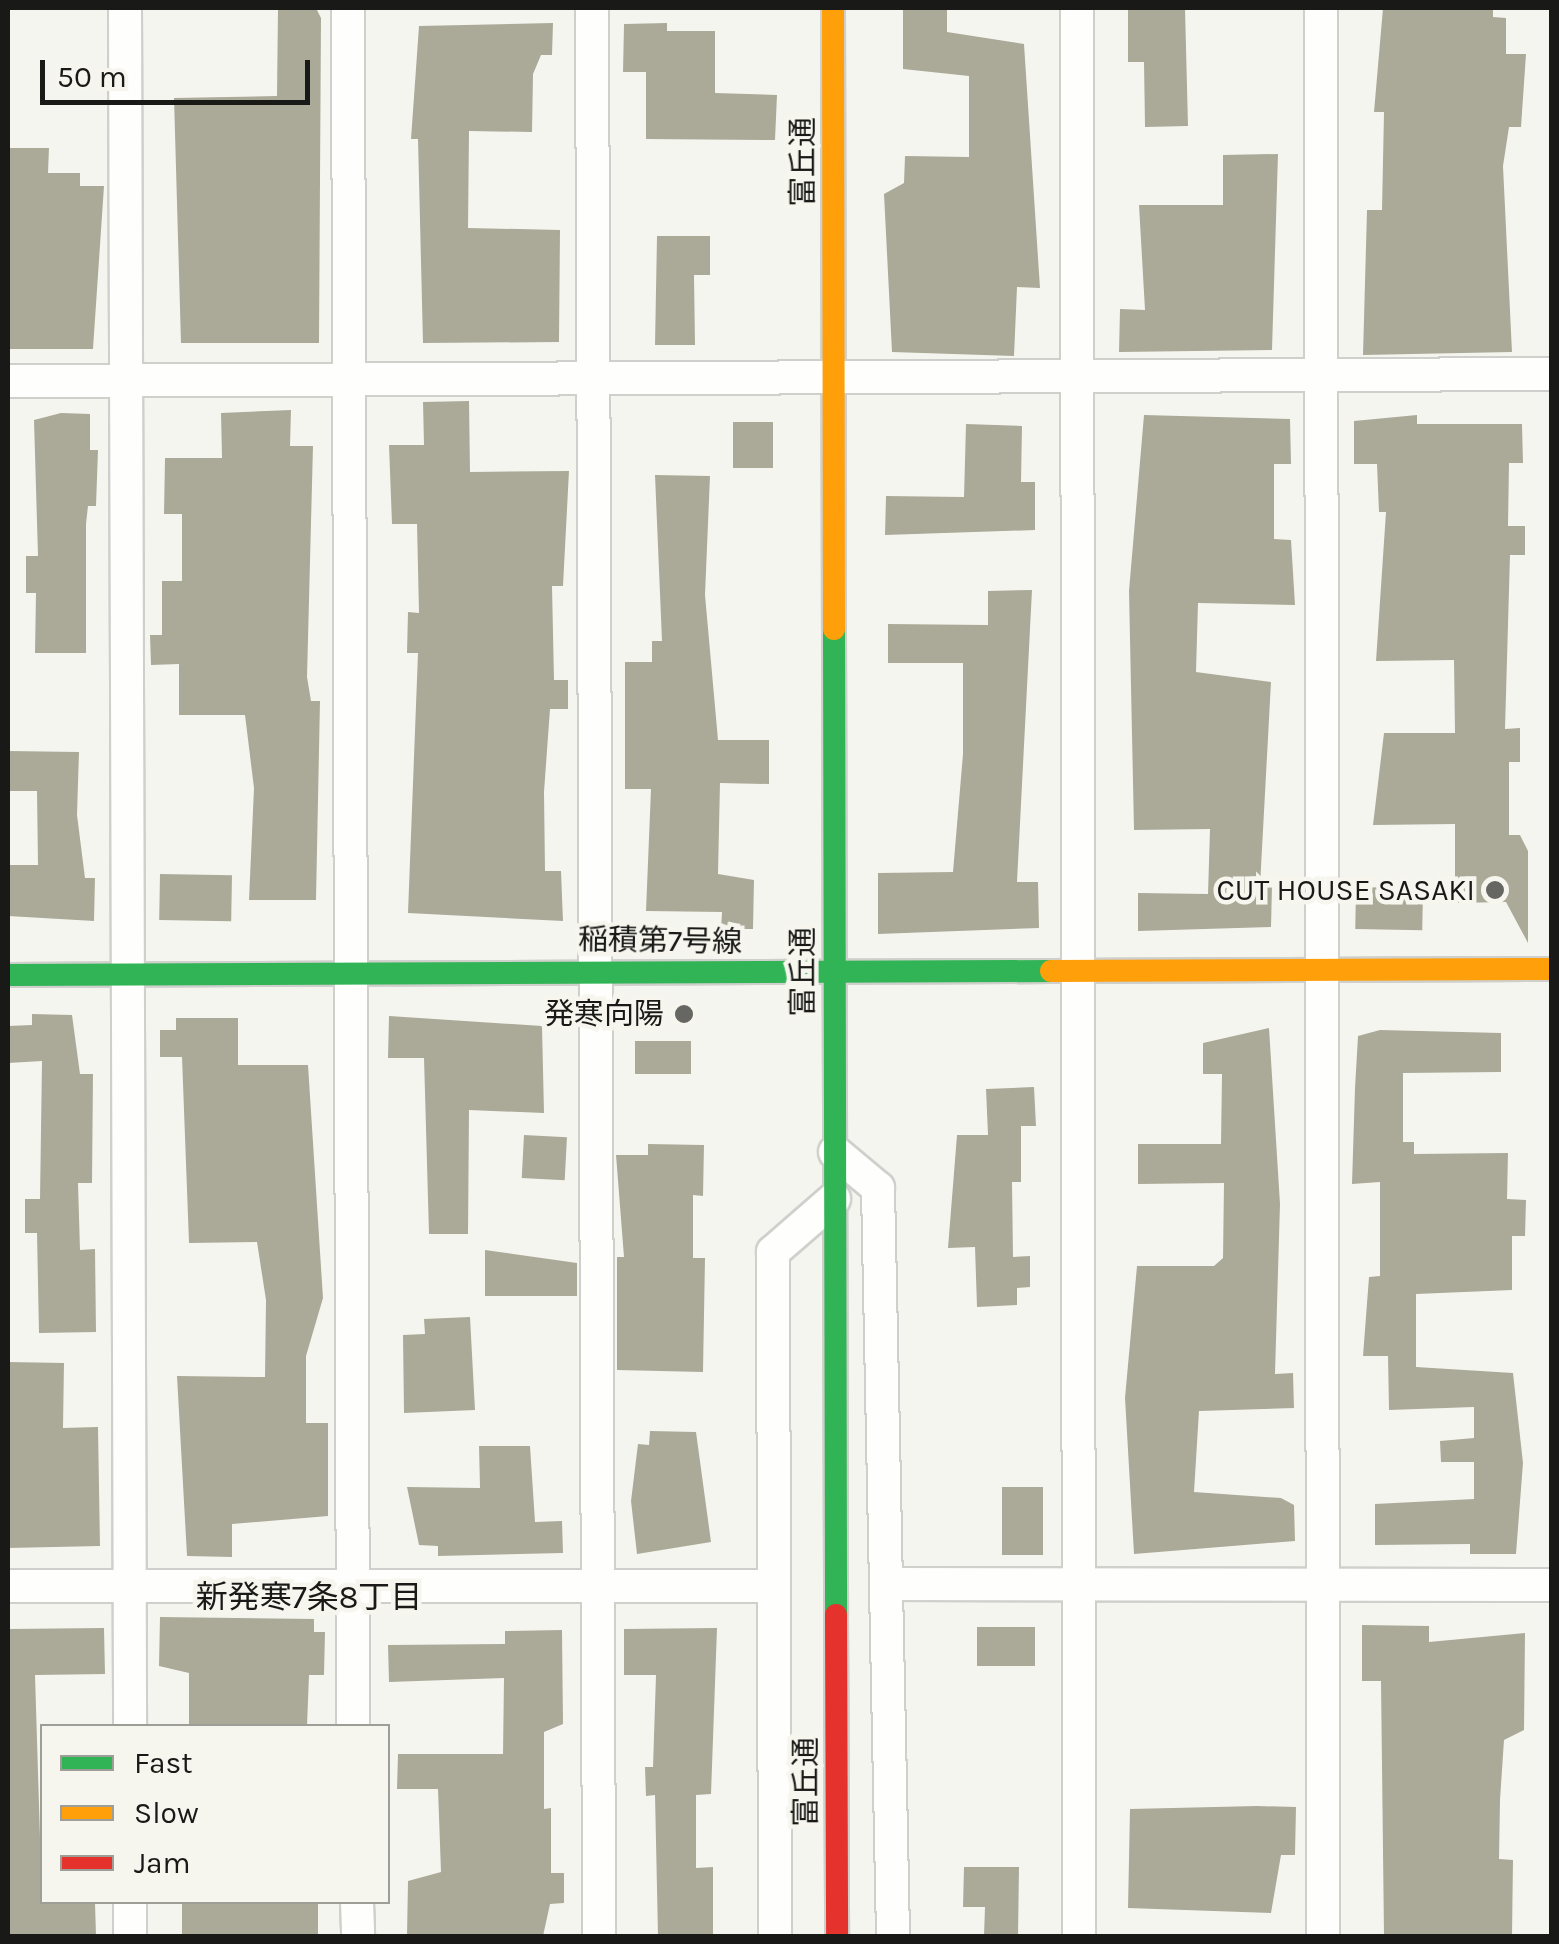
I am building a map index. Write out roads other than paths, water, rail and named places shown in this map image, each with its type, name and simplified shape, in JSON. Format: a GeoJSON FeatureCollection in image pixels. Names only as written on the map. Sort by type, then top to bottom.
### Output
{"type":"FeatureCollection","features":[{"type":"Feature","properties":{"kind":"street"},"geometry":{"type":"LineString","coordinates":[[124,8],[130,1724]]}},
{"type":"Feature","properties":{"kind":"street"},"geometry":{"type":"LineString","coordinates":[[348,8],[353,1724]]}},
{"type":"Feature","properties":{"kind":"street"},"geometry":{"type":"LineString","coordinates":[[592,8],[590,970],[599,1936]]}},
{"type":"Feature","properties":{"kind":"street","name":"富丘通"},"geometry":{"type":"LineString","coordinates":[[833,8],[836,1936]]}},
{"type":"Feature","properties":{"kind":"street"},"geometry":{"type":"LineString","coordinates":[[1077,8],[1077,974],[1083,1586],[1078,1936]]}},
{"type":"Feature","properties":{"kind":"street"},"geometry":{"type":"LineString","coordinates":[[1321,8],[1323,1936]]}},
{"type":"Feature","properties":{"kind":"street"},"geometry":{"type":"LineString","coordinates":[[8,380],[124,386],[349,377],[833,382],[1077,376],[1552,374]]}},
{"type":"Feature","properties":{"kind":"street","name":"稲積第7号線"},"geometry":{"type":"LineString","coordinates":[[8,975],[590,970],[1077,974],[1552,968]]}},
{"type":"Feature","properties":{"kind":"street"},"geometry":{"type":"LineString","coordinates":[[835,1152],[878,1188],[890,1584],[893,1936]]}},
{"type":"Feature","properties":{"kind":"street"},"geometry":{"type":"LineString","coordinates":[[775,1936],[768,1586],[773,1252],[834,1198]]}},
{"type":"Feature","properties":{"kind":"street"},"geometry":{"type":"LineString","coordinates":[[890,1584],[1552,1585]]}},
{"type":"Feature","properties":{"kind":"street"},"geometry":{"type":"LineString","coordinates":[[8,1586],[768,1586]]}},
{"type":"Feature","properties":{"kind":"street"},"geometry":{"type":"LineString","coordinates":[[130,1904],[130,1936]]}},
{"type":"Feature","properties":{"kind":"street"},"geometry":{"type":"LineString","coordinates":[[357,1904],[358,1936]]}},
{"type":"Feature","properties":{"kind":"place","name":"CUT HOUSE SASAKI"},"geometry":{"type":"Point","coordinates":[1495,890]}},
{"type":"Feature","properties":{"kind":"place","name":"発寒向陽"},"geometry":{"type":"Point","coordinates":[684,1014]}},
{"type":"Feature","properties":{"kind":"district","name":"新発寒7条8丁目"},"geometry":{"type":"Point","coordinates":[309,1598]}}]}
